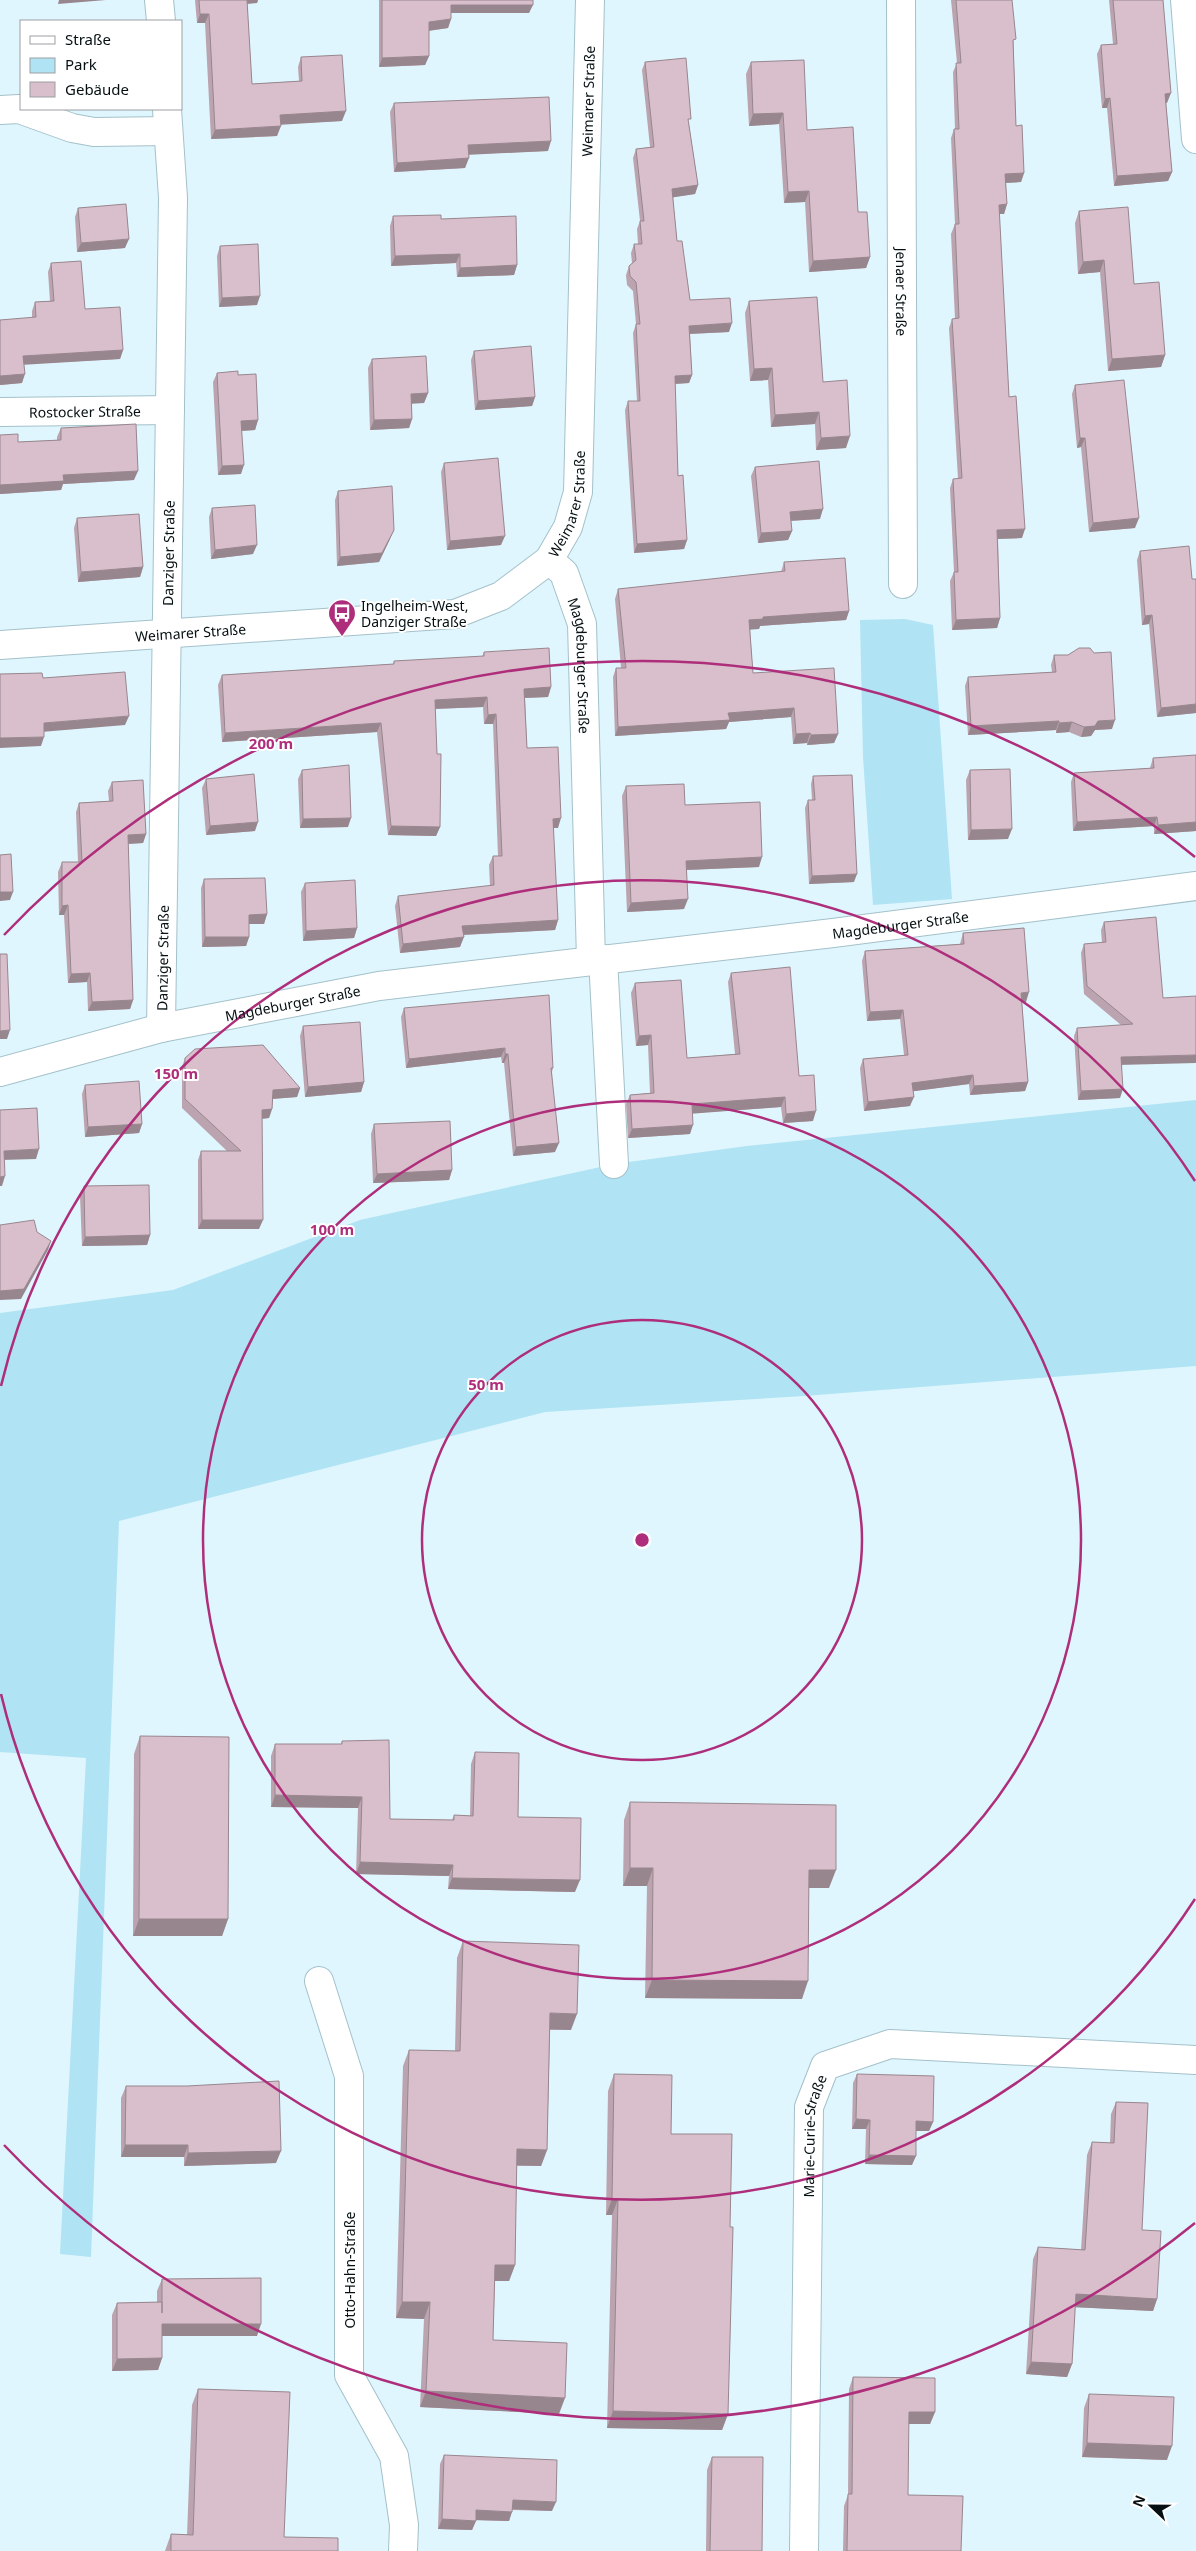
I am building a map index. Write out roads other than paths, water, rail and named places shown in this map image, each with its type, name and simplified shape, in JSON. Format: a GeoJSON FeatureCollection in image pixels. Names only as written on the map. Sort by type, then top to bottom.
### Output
{"type":"FeatureCollection","features":[{"type":"Feature","properties":{"kind":"street"},"geometry":{"type":"LineString","coordinates":[[159,0],[161,20]]}},
{"type":"Feature","properties":{"kind":"street","name":"Weimarer Straße"},"geometry":{"type":"LineString","coordinates":[[0,645],[455,614],[501,596],[549,560],[568,527],[578,492],[590,0]]}},
{"type":"Feature","properties":{"kind":"street","name":"Jenaer Straße"},"geometry":{"type":"LineString","coordinates":[[901,0],[903,584]]}},
{"type":"Feature","properties":{"kind":"street"},"geometry":{"type":"LineString","coordinates":[[1185,0],[1196,140]]}},
{"type":"Feature","properties":{"kind":"street"},"geometry":{"type":"LineString","coordinates":[[14,109],[72,128],[94,132],[168,120]]}},
{"type":"Feature","properties":{"kind":"street","name":"Danziger Straße"},"geometry":{"type":"LineString","coordinates":[[161,1028],[173,198],[168,120]]}},
{"type":"Feature","properties":{"kind":"street","name":"Rostocker Straße"},"geometry":{"type":"LineString","coordinates":[[0,412],[170,410]]}},
{"type":"Feature","properties":{"kind":"street","name":"Magdeburger Straße"},"geometry":{"type":"LineString","coordinates":[[549,560],[564,573],[582,624],[597,959],[614,1164]]}},
{"type":"Feature","properties":{"kind":"street","name":"Magdeburger Straße"},"geometry":{"type":"LineString","coordinates":[[0,1072],[161,1028],[379,986],[597,959],[833,933],[1196,886]]}},
{"type":"Feature","properties":{"kind":"street","name":"Otto-Hahn-Straße"},"geometry":{"type":"LineString","coordinates":[[319,1981],[349,2076],[349,2375],[394,2456],[404,2524],[403,2551]]}},
{"type":"Feature","properties":{"kind":"street","name":"Marie-Curie-Straße"},"geometry":{"type":"LineString","coordinates":[[804,2551],[809,2107],[825,2066],[890,2044],[1196,2060]]}},
{"type":"Feature","properties":{"kind":"place","name":"Ingelheim-West, Danziger Straße"},"geometry":{"type":"Point","coordinates":[342,637]}}]}
